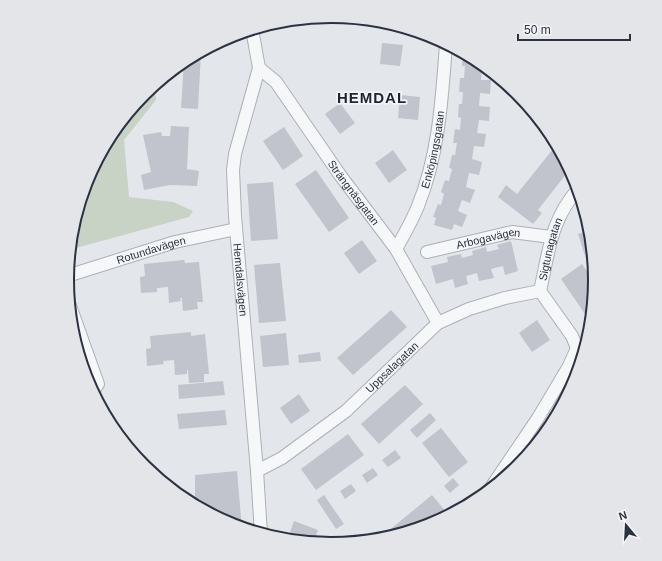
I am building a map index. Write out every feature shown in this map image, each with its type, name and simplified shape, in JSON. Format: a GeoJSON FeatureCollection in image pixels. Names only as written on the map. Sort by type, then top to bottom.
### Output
{"type":"FeatureCollection","features":[{"type":"Feature","properties":{"kind":"street","name":"Hemdalsvägen"},"geometry":{"type":"LineString","coordinates":[[253,35],[259,68],[235,154],[233,170],[236,229],[261,528]]}},
{"type":"Feature","properties":{"kind":"street","name":"Enköpingsgatan"},"geometry":{"type":"LineString","coordinates":[[396,249],[418,206],[426,184],[436,147],[442,105],[446,50]]}},
{"type":"Feature","properties":{"kind":"street","name":"Strängnäsgatan"},"geometry":{"type":"LineString","coordinates":[[259,68],[276,82],[340,175],[396,249],[438,323]]}},
{"type":"Feature","properties":{"kind":"street","name":"Sigtunagatan"},"geometry":{"type":"LineString","coordinates":[[540,291],[551,237],[568,201],[574,195]]}},
{"type":"Feature","properties":{"kind":"street","name":"Rotundavägen"},"geometry":{"type":"LineString","coordinates":[[74,274],[175,242],[236,229]]}},
{"type":"Feature","properties":{"kind":"street","name":"Arbogavägen"},"geometry":{"type":"LineString","coordinates":[[427,252],[512,232],[551,237]]}},
{"type":"Feature","properties":{"kind":"street","name":"Uppsalagatan"},"geometry":{"type":"LineString","coordinates":[[257,471],[282,458],[346,411],[438,323],[469,309],[505,298],[540,291]]}},
{"type":"Feature","properties":{"kind":"street"},"geometry":{"type":"LineString","coordinates":[[540,291],[572,336],[579,350]]}},
{"type":"Feature","properties":{"kind":"street"},"geometry":{"type":"LineString","coordinates":[[77,327],[98,384],[96,386]]}},
{"type":"Feature","properties":{"kind":"street"},"geometry":{"type":"LineString","coordinates":[[499,476],[538,418],[569,366],[577,355]]}},
{"type":"Feature","properties":{"kind":"green space"},"geometry":{"type":"Polygon","coordinates":[[[155,92],[156,100],[124,140],[129,197],[173,202],[193,211],[189,217],[76,248],[82,214],[100,167],[117,137],[137,111],[155,92]]]}},
{"type":"Feature","properties":{"kind":"building"},"geometry":{"type":"Polygon","coordinates":[[[382,43],[403,45],[400,66],[380,64],[382,43]]]}},
{"type":"Feature","properties":{"kind":"building"},"geometry":{"type":"Polygon","coordinates":[[[201,58],[198,109],[181,108],[183,69],[201,58]]]}},
{"type":"Feature","properties":{"kind":"building"},"geometry":{"type":"Polygon","coordinates":[[[463,59],[482,72],[481,80],[491,80],[490,94],[480,93],[479,106],[490,107],[489,121],[479,120],[477,133],[486,134],[484,147],[474,146],[472,159],[482,162],[479,175],[469,173],[466,187],[475,190],[470,203],[462,200],[458,211],[467,215],[462,227],[454,224],[452,230],[434,225],[436,218],[433,217],[438,204],[441,205],[444,194],[441,192],[445,180],[449,181],[452,169],[449,168],[452,155],[455,155],[457,143],[453,143],[455,129],[460,130],[461,118],[458,117],[459,104],[462,104],[463,92],[459,92],[460,78],[464,78],[465,66],[462,66],[463,59]]]}},
{"type":"Feature","properties":{"kind":"building"},"geometry":{"type":"Polygon","coordinates":[[[400,95],[420,97],[418,120],[398,118],[400,95]]]}},
{"type":"Feature","properties":{"kind":"building"},"geometry":{"type":"Polygon","coordinates":[[[340,103],[355,123],[340,134],[325,114],[340,103]]]}},
{"type":"Feature","properties":{"kind":"building"},"geometry":{"type":"Polygon","coordinates":[[[171,126],[189,127],[187,169],[199,171],[197,186],[170,185],[144,190],[141,175],[151,172],[143,135],[161,132],[162,136],[170,136],[171,126]]]}},
{"type":"Feature","properties":{"kind":"building"},"geometry":{"type":"Polygon","coordinates":[[[284,127],[303,156],[283,170],[263,141],[284,127]]]}},
{"type":"Feature","properties":{"kind":"building"},"geometry":{"type":"Polygon","coordinates":[[[393,150],[407,170],[389,183],[375,163],[393,150]]]}},
{"type":"Feature","properties":{"kind":"building"},"geometry":{"type":"Polygon","coordinates":[[[553,150],[566,175],[538,210],[542,213],[533,224],[498,197],[506,185],[517,194],[553,150]]]}},
{"type":"Feature","properties":{"kind":"building"},"geometry":{"type":"Polygon","coordinates":[[[316,170],[349,218],[329,232],[295,184],[316,170]]]}},
{"type":"Feature","properties":{"kind":"building"},"geometry":{"type":"Polygon","coordinates":[[[273,182],[278,239],[251,241],[247,184],[273,182]]]}},
{"type":"Feature","properties":{"kind":"building"},"geometry":{"type":"Polygon","coordinates":[[[584,232],[587,259],[586,259],[578,234],[584,232]]]}},
{"type":"Feature","properties":{"kind":"building"},"geometry":{"type":"Polygon","coordinates":[[[362,240],[377,261],[359,274],[344,253],[362,240]]]}},
{"type":"Feature","properties":{"kind":"building"},"geometry":{"type":"Polygon","coordinates":[[[511,241],[518,271],[505,275],[503,266],[491,269],[494,278],[479,281],[477,273],[466,276],[468,284],[455,288],[453,279],[436,284],[431,266],[448,262],[447,257],[461,254],[462,258],[473,255],[472,251],[486,247],[487,252],[499,249],[497,245],[511,241]]]}},
{"type":"Feature","properties":{"kind":"building"},"geometry":{"type":"Polygon","coordinates":[[[184,260],[185,263],[199,262],[203,302],[197,302],[198,309],[183,311],[182,298],[180,298],[181,301],[169,303],[168,287],[157,288],[157,292],[141,293],[140,277],[145,276],[144,264],[184,260]]]}},
{"type":"Feature","properties":{"kind":"building"},"geometry":{"type":"Polygon","coordinates":[[[280,263],[286,321],[259,323],[254,265],[280,263]]]}},
{"type":"Feature","properties":{"kind":"building"},"geometry":{"type":"Polygon","coordinates":[[[582,264],[588,273],[586,313],[585,314],[561,279],[582,264]]]}},
{"type":"Feature","properties":{"kind":"building"},"geometry":{"type":"Polygon","coordinates":[[[391,310],[407,327],[353,375],[337,358],[391,310]]]}},
{"type":"Feature","properties":{"kind":"building"},"geometry":{"type":"Polygon","coordinates":[[[537,320],[550,340],[532,352],[519,333],[537,320]]]}},
{"type":"Feature","properties":{"kind":"building"},"geometry":{"type":"Polygon","coordinates":[[[191,332],[191,336],[205,334],[209,374],[204,374],[204,382],[189,383],[188,370],[187,374],[175,375],[174,360],[163,361],[164,364],[147,366],[146,349],[151,348],[150,336],[191,332]]]}},
{"type":"Feature","properties":{"kind":"building"},"geometry":{"type":"Polygon","coordinates":[[[286,333],[289,365],[263,367],[260,336],[286,333]]]}},
{"type":"Feature","properties":{"kind":"building"},"geometry":{"type":"Polygon","coordinates":[[[320,352],[321,361],[299,363],[298,355],[320,352]]]}},
{"type":"Feature","properties":{"kind":"building"},"geometry":{"type":"Polygon","coordinates":[[[223,381],[225,395],[179,399],[178,385],[223,381]]]}},
{"type":"Feature","properties":{"kind":"building"},"geometry":{"type":"Polygon","coordinates":[[[405,385],[423,404],[379,444],[361,424],[405,385]]]}},
{"type":"Feature","properties":{"kind":"building"},"geometry":{"type":"Polygon","coordinates":[[[299,394],[310,411],[291,424],[280,408],[299,394]]]}},
{"type":"Feature","properties":{"kind":"building"},"geometry":{"type":"Polygon","coordinates":[[[225,410],[227,425],[179,429],[177,414],[225,410]]]}},
{"type":"Feature","properties":{"kind":"building"},"geometry":{"type":"Polygon","coordinates":[[[430,413],[436,420],[417,438],[410,430],[430,413]]]}},
{"type":"Feature","properties":{"kind":"building"},"geometry":{"type":"Polygon","coordinates":[[[441,428],[468,462],[449,477],[422,443],[441,428]]]}},
{"type":"Feature","properties":{"kind":"building"},"geometry":{"type":"Polygon","coordinates":[[[348,434],[364,455],[316,490],[301,469],[348,434]]]}},
{"type":"Feature","properties":{"kind":"building"},"geometry":{"type":"Polygon","coordinates":[[[395,450],[401,458],[388,467],[382,460],[395,450]]]}},
{"type":"Feature","properties":{"kind":"building"},"geometry":{"type":"Polygon","coordinates":[[[373,468],[378,475],[367,483],[362,475],[373,468]]]}},
{"type":"Feature","properties":{"kind":"building"},"geometry":{"type":"Polygon","coordinates":[[[237,471],[241,522],[202,504],[199,502],[199,499],[195,499],[195,475],[237,471]]]}},
{"type":"Feature","properties":{"kind":"building"},"geometry":{"type":"Polygon","coordinates":[[[453,478],[459,485],[450,493],[444,486],[453,478]]]}},
{"type":"Feature","properties":{"kind":"building"},"geometry":{"type":"Polygon","coordinates":[[[351,484],[356,491],[345,499],[340,491],[351,484]]]}},
{"type":"Feature","properties":{"kind":"building"},"geometry":{"type":"Polygon","coordinates":[[[324,495],[344,524],[336,529],[317,500],[324,495]]]}},
{"type":"Feature","properties":{"kind":"building"},"geometry":{"type":"Polygon","coordinates":[[[432,495],[445,511],[414,524],[388,531],[432,495]]]}},
{"type":"Feature","properties":{"kind":"building"},"geometry":{"type":"Polygon","coordinates":[[[294,521],[318,530],[315,537],[289,535],[294,521]]]}},
{"type":"Feature","properties":{"kind":"district","name":"HEMDAL"},"geometry":{"type":"Point","coordinates":[372,97]}}]}
